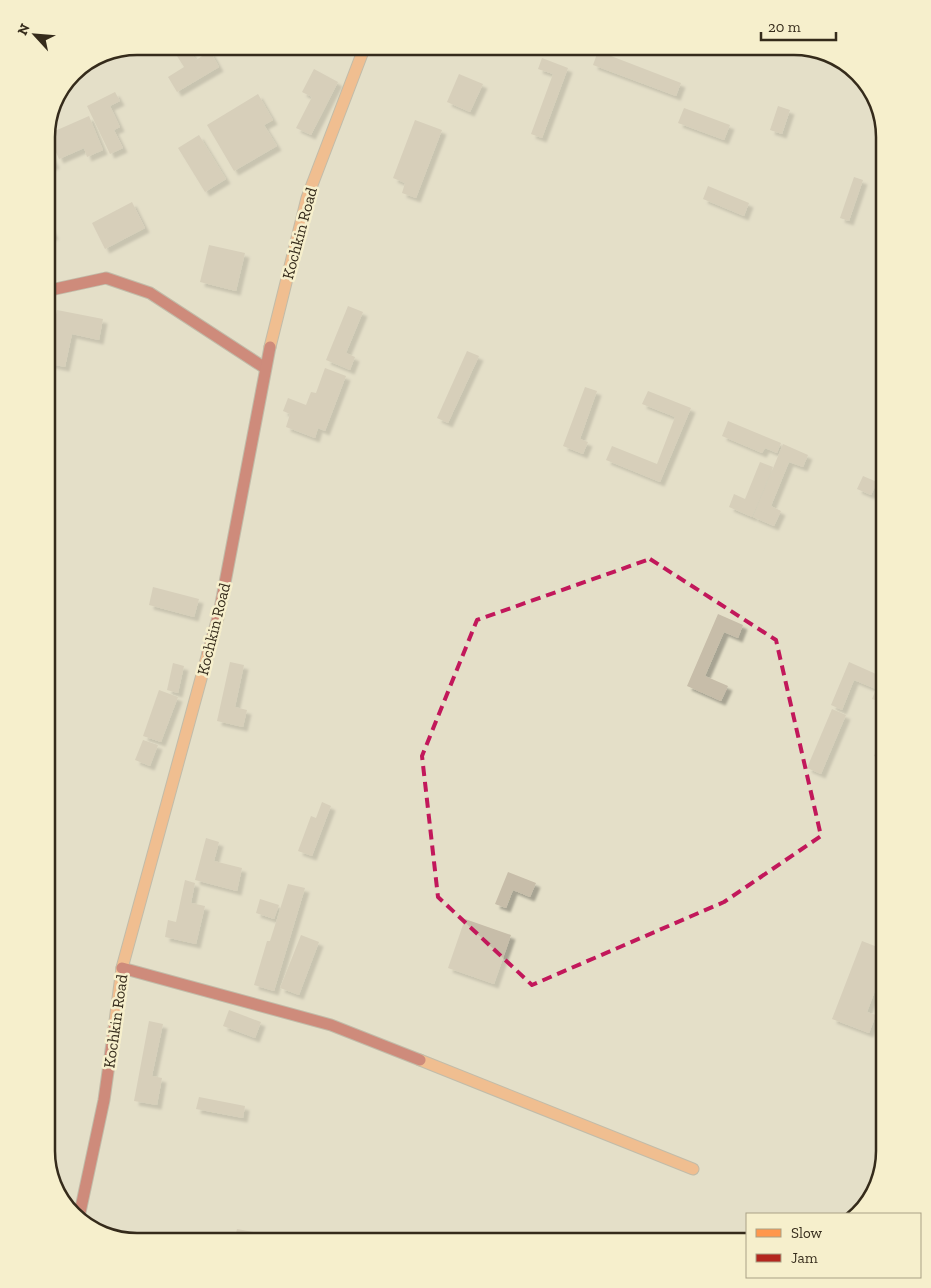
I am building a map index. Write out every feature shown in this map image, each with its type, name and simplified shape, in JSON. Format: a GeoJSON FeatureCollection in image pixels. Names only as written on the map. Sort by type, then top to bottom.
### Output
{"type":"FeatureCollection","features":[{"type":"Feature","properties":{"kind":"main road","name":"Kochkin Road"},"geometry":{"type":"LineString","coordinates":[[80,1210],[104,1100],[122,968],[219,614],[265,368],[307,198],[363,55]]}},
{"type":"Feature","properties":{"kind":"main road"},"geometry":{"type":"LineString","coordinates":[[55,289],[106,278],[150,293],[265,368]]}},
{"type":"Feature","properties":{"kind":"main road"},"geometry":{"type":"LineString","coordinates":[[122,968],[331,1025],[693,1169]]}},
{"type":"Feature","properties":{"kind":"highlighted area"},"geometry":{"type":"Polygon","coordinates":[[[650,559],[776,640],[821,836],[724,902],[532,985],[438,897],[422,756],[477,620],[650,559]]]}},
{"type":"Feature","properties":{"kind":"building"},"geometry":{"type":"Polygon","coordinates":[[[193,55],[196,60],[204,55],[212,55],[219,67],[177,92],[168,77],[184,67],[177,56],[193,55]]]}},
{"type":"Feature","properties":{"kind":"building"},"geometry":{"type":"Polygon","coordinates":[[[597,55],[608,55],[681,83],[676,96],[593,65],[597,55]]]}},
{"type":"Feature","properties":{"kind":"building"},"geometry":{"type":"Polygon","coordinates":[[[542,58],[568,68],[542,138],[531,134],[553,74],[538,69],[542,58]]]}},
{"type":"Feature","properties":{"kind":"building"},"geometry":{"type":"Polygon","coordinates":[[[314,69],[338,82],[311,135],[296,128],[312,97],[302,92],[314,69]]]}},
{"type":"Feature","properties":{"kind":"building"},"geometry":{"type":"Polygon","coordinates":[[[459,74],[483,84],[470,112],[447,102],[459,74]]]}},
{"type":"Feature","properties":{"kind":"building"},"geometry":{"type":"Polygon","coordinates":[[[115,92],[120,101],[110,106],[120,127],[114,130],[123,148],[110,154],[87,106],[115,92]]]}},
{"type":"Feature","properties":{"kind":"building"},"geometry":{"type":"Polygon","coordinates":[[[258,94],[273,120],[264,125],[277,146],[234,171],[207,125],[258,94]]]}},
{"type":"Feature","properties":{"kind":"building"},"geometry":{"type":"Polygon","coordinates":[[[778,106],[790,110],[782,134],[770,130],[778,106]]]}},
{"type":"Feature","properties":{"kind":"building"},"geometry":{"type":"Polygon","coordinates":[[[684,108],[730,125],[724,140],[678,123],[684,108]]]}},
{"type":"Feature","properties":{"kind":"building"},"geometry":{"type":"Polygon","coordinates":[[[89,116],[103,150],[87,157],[84,148],[59,159],[55,150],[55,131],[89,116]]]}},
{"type":"Feature","properties":{"kind":"building"},"geometry":{"type":"Polygon","coordinates":[[[415,120],[442,130],[416,198],[402,193],[405,183],[393,178],[415,120]]]}},
{"type":"Feature","properties":{"kind":"building"},"geometry":{"type":"Polygon","coordinates":[[[199,135],[226,179],[205,192],[178,148],[199,135]]]}},
{"type":"Feature","properties":{"kind":"building"},"geometry":{"type":"Polygon","coordinates":[[[854,177],[863,180],[849,221],[840,218],[854,177]]]}},
{"type":"Feature","properties":{"kind":"building"},"geometry":{"type":"Polygon","coordinates":[[[708,186],[749,203],[744,216],[703,199],[708,186]]]}},
{"type":"Feature","properties":{"kind":"building"},"geometry":{"type":"Polygon","coordinates":[[[132,202],[145,228],[105,249],[92,223],[132,202]]]}},
{"type":"Feature","properties":{"kind":"building"},"geometry":{"type":"Polygon","coordinates":[[[209,245],[245,253],[236,291],[200,282],[209,245]]]}},
{"type":"Feature","properties":{"kind":"building"},"geometry":{"type":"Polygon","coordinates":[[[348,306],[363,312],[346,353],[355,357],[350,370],[326,360],[348,306]]]}},
{"type":"Feature","properties":{"kind":"building"},"geometry":{"type":"Polygon","coordinates":[[[57,310],[103,319],[99,340],[72,334],[65,367],[55,365],[55,320],[57,310]]]}},
{"type":"Feature","properties":{"kind":"building"},"geometry":{"type":"Polygon","coordinates":[[[467,351],[479,356],[448,423],[437,418],[467,351]]]}},
{"type":"Feature","properties":{"kind":"building"},"geometry":{"type":"Polygon","coordinates":[[[325,368],[346,376],[325,431],[318,428],[315,438],[286,427],[290,414],[283,411],[288,398],[306,405],[311,392],[316,393],[325,368]]]}},
{"type":"Feature","properties":{"kind":"building"},"geometry":{"type":"Polygon","coordinates":[[[585,387],[597,391],[580,439],[588,442],[583,454],[563,446],[585,387]]]}},
{"type":"Feature","properties":{"kind":"building"},"geometry":{"type":"Polygon","coordinates":[[[648,391],[691,408],[660,482],[606,460],[612,446],[657,464],[675,417],[642,404],[648,391]]]}},
{"type":"Feature","properties":{"kind":"building"},"geometry":{"type":"Polygon","coordinates":[[[728,421],[781,443],[777,453],[765,448],[762,453],[722,436],[728,421]]]}},
{"type":"Feature","properties":{"kind":"building"},"geometry":{"type":"Polygon","coordinates":[[[783,444],[808,455],[803,467],[789,462],[771,506],[781,511],[774,526],[753,517],[783,444]]]}},
{"type":"Feature","properties":{"kind":"building"},"geometry":{"type":"Polygon","coordinates":[[[760,462],[773,467],[752,517],[729,507],[734,494],[745,499],[760,462]]]}},
{"type":"Feature","properties":{"kind":"building"},"geometry":{"type":"Polygon","coordinates":[[[863,476],[876,482],[871,495],[857,489],[863,476]]]}},
{"type":"Feature","properties":{"kind":"building"},"geometry":{"type":"Polygon","coordinates":[[[153,587],[199,599],[194,617],[149,605],[153,587]]]}},
{"type":"Feature","properties":{"kind":"building"},"geometry":{"type":"Polygon","coordinates":[[[718,614],[743,625],[738,638],[724,632],[705,676],[728,686],[721,701],[687,686],[718,614]]]}},
{"type":"Feature","properties":{"kind":"building"},"geometry":{"type":"Polygon","coordinates":[[[230,662],[244,665],[235,707],[247,710],[243,727],[217,721],[230,662]]]}},
{"type":"Feature","properties":{"kind":"building"},"geometry":{"type":"Polygon","coordinates":[[[849,662],[876,674],[876,689],[854,680],[842,710],[831,705],[849,662]]]}},
{"type":"Feature","properties":{"kind":"building"},"geometry":{"type":"Polygon","coordinates":[[[173,663],[184,666],[178,693],[167,690],[173,663]]]}},
{"type":"Feature","properties":{"kind":"building"},"geometry":{"type":"Polygon","coordinates":[[[876,689],[876,701],[872,699],[876,689]]]}},
{"type":"Feature","properties":{"kind":"building"},"geometry":{"type":"Polygon","coordinates":[[[159,690],[178,697],[161,742],[143,736],[159,690]]]}},
{"type":"Feature","properties":{"kind":"building"},"geometry":{"type":"Polygon","coordinates":[[[832,709],[846,715],[821,774],[807,768],[832,709]]]}},
{"type":"Feature","properties":{"kind":"building"},"geometry":{"type":"Polygon","coordinates":[[[143,740],[158,745],[150,766],[135,760],[143,740]]]}},
{"type":"Feature","properties":{"kind":"building"},"geometry":{"type":"Polygon","coordinates":[[[322,802],[331,806],[312,856],[298,851],[311,816],[316,818],[322,802]]]}},
{"type":"Feature","properties":{"kind":"building"},"geometry":{"type":"Polygon","coordinates":[[[206,838],[219,842],[214,861],[242,868],[237,891],[195,880],[206,838]]]}},
{"type":"Feature","properties":{"kind":"building"},"geometry":{"type":"Polygon","coordinates":[[[508,872],[536,883],[530,897],[513,890],[506,908],[495,904],[508,872]]]}},
{"type":"Feature","properties":{"kind":"building"},"geometry":{"type":"Polygon","coordinates":[[[185,880],[195,883],[191,903],[205,906],[196,944],[165,937],[168,920],[176,922],[185,880]]]}},
{"type":"Feature","properties":{"kind":"building"},"geometry":{"type":"Polygon","coordinates":[[[288,884],[305,888],[274,991],[254,985],[267,941],[270,941],[288,884]]]}},
{"type":"Feature","properties":{"kind":"building"},"geometry":{"type":"Polygon","coordinates":[[[260,899],[279,905],[274,919],[256,913],[260,899]]]}},
{"type":"Feature","properties":{"kind":"building"},"geometry":{"type":"Polygon","coordinates":[[[465,919],[511,935],[494,984],[448,968],[465,919]]]}},
{"type":"Feature","properties":{"kind":"building"},"geometry":{"type":"Polygon","coordinates":[[[301,935],[319,942],[299,995],[280,988],[301,935]]]}},
{"type":"Feature","properties":{"kind":"building"},"geometry":{"type":"Polygon","coordinates":[[[862,941],[876,946],[876,988],[867,1012],[876,1015],[869,1033],[832,1019],[862,941]]]}},
{"type":"Feature","properties":{"kind":"building"},"geometry":{"type":"Polygon","coordinates":[[[229,1010],[261,1022],[255,1038],[223,1026],[229,1010]]]}},
{"type":"Feature","properties":{"kind":"building"},"geometry":{"type":"Polygon","coordinates":[[[149,1021],[163,1024],[152,1076],[162,1078],[157,1105],[134,1101],[149,1021]]]}},
{"type":"Feature","properties":{"kind":"building"},"geometry":{"type":"Polygon","coordinates":[[[199,1097],[245,1106],[243,1118],[196,1109],[199,1097]]]}},
{"type":"Feature","properties":{"kind":"building"},"geometry":{"type":"Polygon","coordinates":[[[237,1229],[253,1232],[253,1233],[236,1233],[237,1229]]]}},
{"type":"Feature","properties":{"kind":"traffic: slow"},"geometry":{"type":"LineString","coordinates":[[270,347],[307,198],[362,55]]}},
{"type":"Feature","properties":{"kind":"traffic: slow"},"geometry":{"type":"LineString","coordinates":[[114,1029],[122,968],[208,653]]}},
{"type":"Feature","properties":{"kind":"traffic: slow"},"geometry":{"type":"LineString","coordinates":[[420,1060],[693,1169]]}},
{"type":"Feature","properties":{"kind":"traffic: jam"},"geometry":{"type":"LineString","coordinates":[[55,289],[106,278],[150,293],[265,368]]}},
{"type":"Feature","properties":{"kind":"traffic: jam"},"geometry":{"type":"LineString","coordinates":[[208,653],[219,614],[270,347]]}},
{"type":"Feature","properties":{"kind":"traffic: jam"},"geometry":{"type":"LineString","coordinates":[[122,968],[331,1025],[420,1060]]}},
{"type":"Feature","properties":{"kind":"traffic: jam"},"geometry":{"type":"LineString","coordinates":[[80,1210],[104,1100],[114,1029]]}}]}
